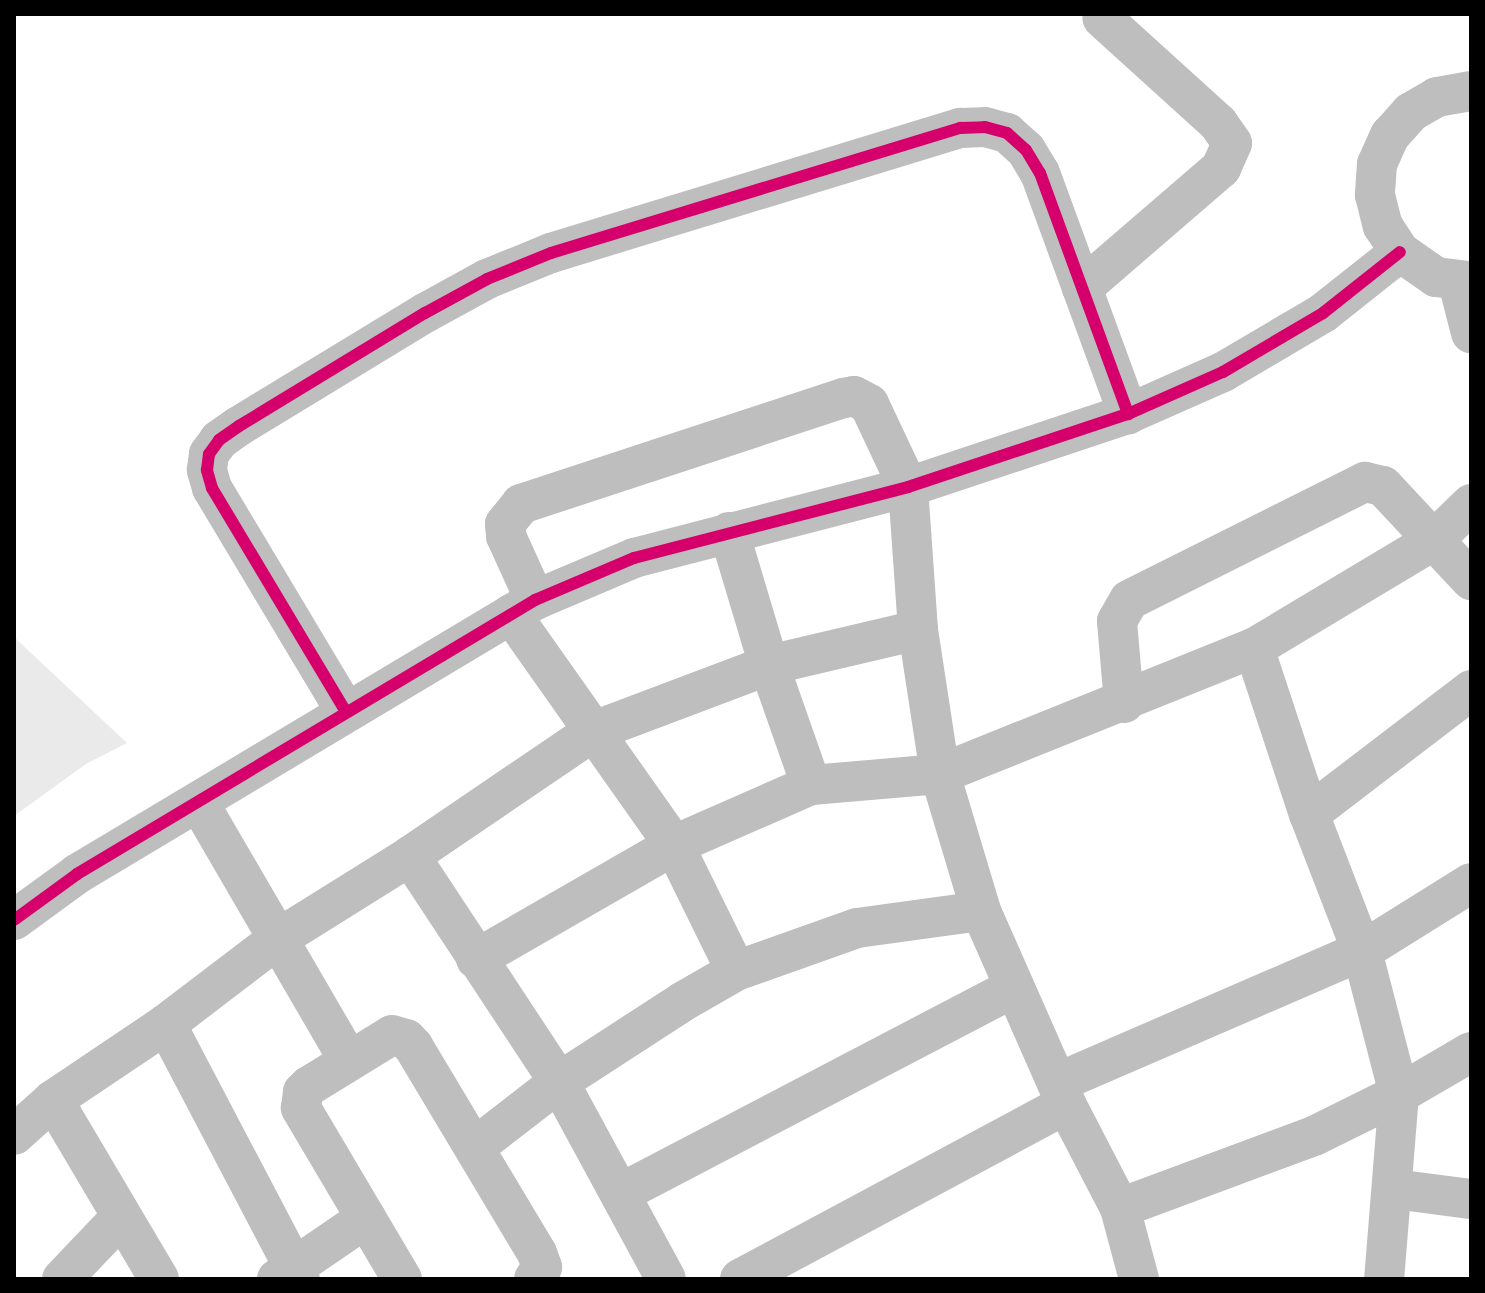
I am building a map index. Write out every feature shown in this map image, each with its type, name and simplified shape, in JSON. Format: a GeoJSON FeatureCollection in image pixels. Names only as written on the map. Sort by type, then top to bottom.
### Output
{"type":"FeatureCollection","features":[{"type":"Feature","properties":{"kind":"street"},"geometry":{"type":"LineString","coordinates":[[1082,288],[1221,168],[1232,143],[1218,123],[1102,18]]}},
{"type":"Feature","properties":{"kind":"street"},"geometry":{"type":"LineString","coordinates":[[1471,91],[1437,97],[1411,112],[1390,135],[1377,164],[1375,195],[1383,226],[1400,252],[1436,277],[1464,282],[1471,333]]}},
{"type":"Feature","properties":{"kind":"street"},"geometry":{"type":"LineString","coordinates":[[346,712],[212,488],[207,470],[209,454],[219,440],[239,426],[425,313],[487,279],[551,253],[960,128],[985,127],[1007,133],[1026,150],[1040,173],[1128,414]]}},
{"type":"Feature","properties":{"kind":"street"},"geometry":{"type":"LineString","coordinates":[[14,920],[77,874],[523,607],[634,558],[908,487],[1128,414],[1223,372],[1310,321],[1400,252]]}},
{"type":"Feature","properties":{"kind":"street"},"geometry":{"type":"LineString","coordinates":[[736,971],[674,845],[594,731],[523,607],[505,524],[521,504],[844,398],[862,398],[875,411],[908,487],[918,630],[940,774],[981,911],[1013,988],[1120,1208],[1139,1279]]}},
{"type":"Feature","properties":{"kind":"street"},"geometry":{"type":"LineString","coordinates":[[1124,703],[1117,621],[1129,600],[1365,482],[1383,486],[1471,580]]}},
{"type":"Feature","properties":{"kind":"street"},"geometry":{"type":"LineString","coordinates":[[476,959],[674,845],[811,785],[940,774],[1124,703],[1254,648],[1433,541],[1471,504]]}},
{"type":"Feature","properties":{"kind":"street"},"geometry":{"type":"LineString","coordinates":[[729,532],[769,665],[811,785]]}},
{"type":"Feature","properties":{"kind":"street"},"geometry":{"type":"LineString","coordinates":[[14,1135],[53,1100],[166,1024],[279,938],[410,856],[594,731],[769,665],[918,630]]}},
{"type":"Feature","properties":{"kind":"street"},"geometry":{"type":"LineString","coordinates":[[1254,648],[1309,814],[1362,951],[1399,1094],[1394,1189],[1384,1279]]}},
{"type":"Feature","properties":{"kind":"street"},"geometry":{"type":"LineString","coordinates":[[1309,814],[1471,690]]}},
{"type":"Feature","properties":{"kind":"street"},"geometry":{"type":"LineString","coordinates":[[199,803],[348,1059]]}},
{"type":"Feature","properties":{"kind":"street"},"geometry":{"type":"LineString","coordinates":[[410,856],[559,1082],[666,1279]]}},
{"type":"Feature","properties":{"kind":"street"},"geometry":{"type":"LineString","coordinates":[[740,1279],[1063,1093],[1362,951],[1471,883]]}},
{"type":"Feature","properties":{"kind":"street"},"geometry":{"type":"LineString","coordinates":[[475,1147],[559,1082],[682,1002],[736,971],[857,928],[981,911]]}},
{"type":"Feature","properties":{"kind":"street"},"geometry":{"type":"LineString","coordinates":[[621,1193],[1013,988]]}},
{"type":"Feature","properties":{"kind":"street"},"geometry":{"type":"LineString","coordinates":[[166,1024],[290,1275],[366,1218]]}},
{"type":"Feature","properties":{"kind":"street"},"geometry":{"type":"LineString","coordinates":[[402,1279],[301,1108],[303,1092],[309,1086],[348,1059],[392,1035],[406,1039],[475,1147],[541,1260],[542,1267],[534,1279]]}},
{"type":"Feature","properties":{"kind":"street"},"geometry":{"type":"LineString","coordinates":[[1120,1208],[1316,1135],[1399,1094],[1471,1052]]}},
{"type":"Feature","properties":{"kind":"street"},"geometry":{"type":"LineString","coordinates":[[53,1100],[159,1279]]}},
{"type":"Feature","properties":{"kind":"street"},"geometry":{"type":"LineString","coordinates":[[1394,1189],[1471,1199]]}},
{"type":"Feature","properties":{"kind":"street"},"geometry":{"type":"LineString","coordinates":[[62,1279],[121,1217]]}},
{"type":"Feature","properties":{"kind":"shaded area"},"geometry":{"type":"Polygon","coordinates":[[[14,637],[127,743],[86,764],[14,816],[14,637]]]}},
{"type":"Feature","properties":{"kind":"cycle path"},"geometry":{"type":"LineString","coordinates":[[346,712],[212,488],[207,470],[209,454],[219,440],[239,426],[425,313],[487,279],[551,253],[960,128],[985,127],[1007,133],[1026,150],[1040,173],[1128,414]]}},
{"type":"Feature","properties":{"kind":"cycle path"},"geometry":{"type":"LineString","coordinates":[[14,920],[77,874],[535,600],[634,558],[908,487],[1128,414],[1223,372],[1323,313],[1400,252]]}}]}
